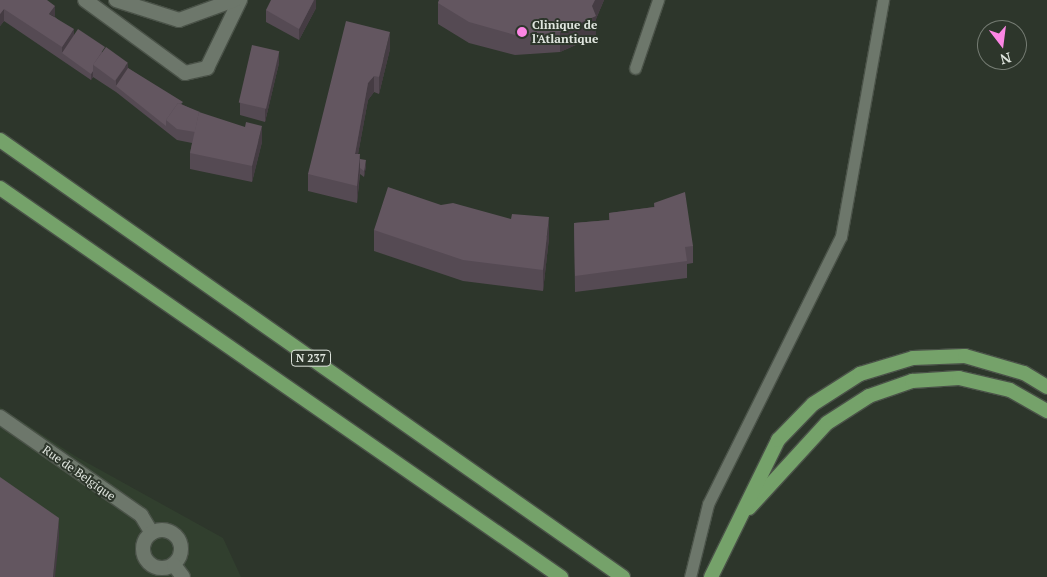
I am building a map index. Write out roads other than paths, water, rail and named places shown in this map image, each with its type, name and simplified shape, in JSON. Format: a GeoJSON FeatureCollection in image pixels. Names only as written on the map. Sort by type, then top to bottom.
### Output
{"type":"FeatureCollection","features":[{"type":"Feature","properties":{"kind":"highway","name":"N 237"},"geometry":{"type":"LineString","coordinates":[[0,140],[622,576]]}},
{"type":"Feature","properties":{"kind":"highway"},"geometry":{"type":"LineString","coordinates":[[0,188],[561,577]]}},
{"type":"Feature","properties":{"kind":"highway"},"geometry":{"type":"LineString","coordinates":[[711,577],[778,440],[812,404],[860,374],[913,358],[965,356],[1024,373],[1047,387]]}},
{"type":"Feature","properties":{"kind":"highway"},"geometry":{"type":"LineString","coordinates":[[740,518],[827,423],[869,396],[912,381],[959,378],[1010,390],[1047,411]]}},
{"type":"Feature","properties":{"kind":"street"},"geometry":{"type":"LineString","coordinates":[[85,0],[185,73],[207,68],[240,0]]}},
{"type":"Feature","properties":{"kind":"street"},"geometry":{"type":"LineString","coordinates":[[116,0],[179,20],[234,0]]}},
{"type":"Feature","properties":{"kind":"street","name":"Rue de Belgique"},"geometry":{"type":"LineString","coordinates":[[0,417],[140,515],[152,533]]}},
{"type":"Feature","properties":{"kind":"street"},"geometry":{"type":"LineString","coordinates":[[168,531],[178,538],[182,551],[174,564],[159,568],[145,557],[144,545],[152,533],[168,531]]}},
{"type":"Feature","properties":{"kind":"street"},"geometry":{"type":"LineString","coordinates":[[174,564],[183,577]]}},
{"type":"Feature","properties":{"kind":"lane"},"geometry":{"type":"LineString","coordinates":[[635,68],[658,0]]}},
{"type":"Feature","properties":{"kind":"lane"},"geometry":{"type":"LineString","coordinates":[[690,577],[708,504],[841,236],[883,0]]}},
{"type":"Feature","properties":{"kind":"place","name":"Clinique de l'Atlantique"},"geometry":{"type":"Point","coordinates":[522,32]}}]}
